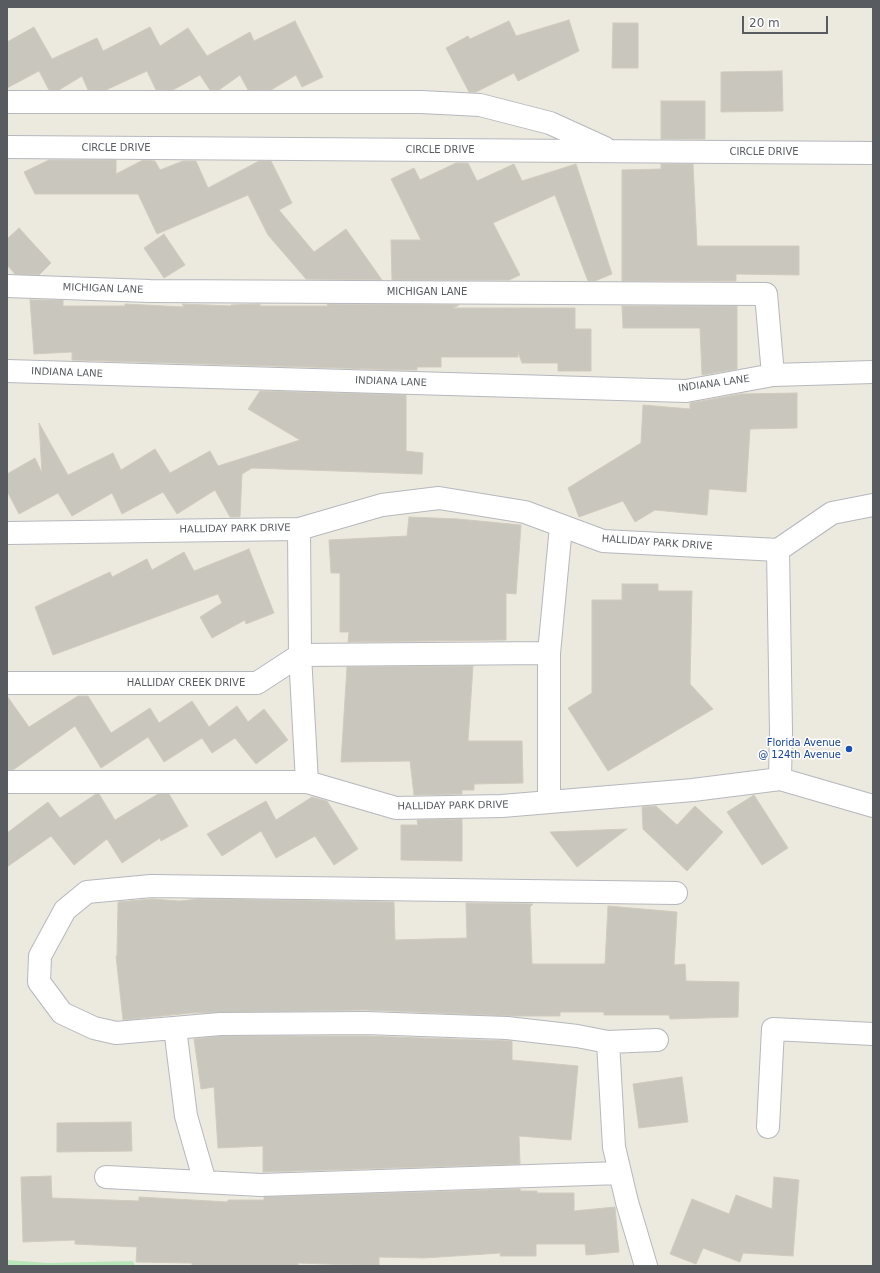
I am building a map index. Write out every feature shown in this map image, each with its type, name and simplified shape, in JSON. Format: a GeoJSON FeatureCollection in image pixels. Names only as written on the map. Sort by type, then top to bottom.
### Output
{"type":"FeatureCollection","features":[{"type":"Feature","properties":{"kind":"street"},"geometry":{"type":"LineString","coordinates":[[7,102],[421,102],[480,104],[550,123],[611,151]]}},
{"type":"Feature","properties":{"kind":"street","name":"CIRCLE DRIVE"},"geometry":{"type":"LineString","coordinates":[[7,147],[873,153]]}},
{"type":"Feature","properties":{"kind":"street","name":"MICHIGAN LANE"},"geometry":{"type":"LineString","coordinates":[[7,286],[150,291],[766,294],[773,375]]}},
{"type":"Feature","properties":{"kind":"street","name":"INDIANA LANE"},"geometry":{"type":"LineString","coordinates":[[7,371],[686,391],[773,375],[873,372]]}},
{"type":"Feature","properties":{"kind":"street","name":"HALLIDAY PARK DRIVE"},"geometry":{"type":"LineString","coordinates":[[7,532],[298,528],[382,505],[439,498],[525,512],[603,541],[778,550]]}},
{"type":"Feature","properties":{"kind":"street"},"geometry":{"type":"LineString","coordinates":[[780,779],[781,732],[778,550],[832,513],[873,504]]}},
{"type":"Feature","properties":{"kind":"street"},"geometry":{"type":"LineString","coordinates":[[549,801],[549,653],[561,526]]}},
{"type":"Feature","properties":{"kind":"street"},"geometry":{"type":"LineString","coordinates":[[298,528],[300,656],[307,782]]}},
{"type":"Feature","properties":{"kind":"street"},"geometry":{"type":"LineString","coordinates":[[300,656],[549,653]]}},
{"type":"Feature","properties":{"kind":"street","name":"HALLIDAY CREEK DRIVE"},"geometry":{"type":"LineString","coordinates":[[7,683],[257,683],[300,656]]}},
{"type":"Feature","properties":{"kind":"street","name":"HALLIDAY PARK DRIVE"},"geometry":{"type":"LineString","coordinates":[[7,782],[307,782],[396,808],[502,806],[693,790],[780,779],[873,806]]}},
{"type":"Feature","properties":{"kind":"street"},"geometry":{"type":"LineString","coordinates":[[657,1040],[608,1042],[577,1036],[499,1027],[359,1023],[220,1024],[116,1033],[94,1028],[62,1013],[39,982],[40,956],[65,910],[87,892],[151,886],[676,893]]}},
{"type":"Feature","properties":{"kind":"street"},"geometry":{"type":"LineString","coordinates":[[174,1028],[186,1116],[205,1182]]}},
{"type":"Feature","properties":{"kind":"street"},"geometry":{"type":"LineString","coordinates":[[768,1126],[773,1029],[873,1034]]}},
{"type":"Feature","properties":{"kind":"street"},"geometry":{"type":"LineString","coordinates":[[608,1042],[614,1146],[627,1202],[646,1266]]}},
{"type":"Feature","properties":{"kind":"street"},"geometry":{"type":"LineString","coordinates":[[106,1177],[261,1184],[620,1173]]}},
{"type":"Feature","properties":{"kind":"green space"},"geometry":{"type":"Polygon","coordinates":[[[7,1260],[48,1263],[133,1261],[135,1266],[7,1266],[7,1260]]]}},
{"type":"Feature","properties":{"kind":"building"},"geometry":{"type":"Polygon","coordinates":[[[569,20],[579,51],[518,81],[514,73],[476,92],[469,92],[446,48],[468,36],[470,39],[509,21],[516,36],[569,20]]]}},
{"type":"Feature","properties":{"kind":"building"},"geometry":{"type":"Polygon","coordinates":[[[295,21],[323,77],[302,87],[296,75],[271,90],[248,90],[240,75],[219,90],[210,90],[200,75],[173,90],[156,90],[147,71],[106,90],[88,90],[82,76],[59,90],[49,90],[39,71],[7,88],[7,42],[34,27],[52,59],[97,38],[103,51],[150,27],[160,46],[188,28],[207,56],[250,32],[254,41],[295,21]]]}},
{"type":"Feature","properties":{"kind":"building"},"geometry":{"type":"Polygon","coordinates":[[[613,23],[638,23],[638,68],[612,68],[613,23]]]}},
{"type":"Feature","properties":{"kind":"building"},"geometry":{"type":"Polygon","coordinates":[[[782,71],[783,111],[721,112],[721,72],[782,71]]]}},
{"type":"Feature","properties":{"kind":"building"},"geometry":{"type":"Polygon","coordinates":[[[661,101],[705,101],[705,139],[661,139],[661,101]]]}},
{"type":"Feature","properties":{"kind":"building"},"geometry":{"type":"Polygon","coordinates":[[[49,160],[116,160],[116,174],[143,160],[155,161],[160,170],[183,161],[196,161],[208,188],[259,161],[271,161],[292,203],[279,210],[314,252],[346,229],[382,280],[306,279],[268,235],[248,195],[157,234],[138,194],[35,194],[24,172],[49,160]]]}},
{"type":"Feature","properties":{"kind":"building"},"geometry":{"type":"Polygon","coordinates":[[[456,163],[468,163],[477,181],[514,164],[522,181],[576,164],[612,274],[595,281],[588,281],[555,195],[493,223],[520,275],[509,280],[392,280],[391,240],[421,240],[391,179],[414,168],[420,180],[456,163]]]}},
{"type":"Feature","properties":{"kind":"building"},"geometry":{"type":"Polygon","coordinates":[[[661,164],[693,164],[697,246],[799,246],[799,275],[736,274],[736,281],[622,281],[622,170],[661,169],[661,164]]]}},
{"type":"Feature","properties":{"kind":"building"},"geometry":{"type":"Polygon","coordinates":[[[19,228],[51,263],[39,275],[15,274],[7,265],[7,239],[19,228]]]}},
{"type":"Feature","properties":{"kind":"building"},"geometry":{"type":"Polygon","coordinates":[[[164,234],[185,265],[164,278],[144,248],[164,234]]]}},
{"type":"Feature","properties":{"kind":"building"},"geometry":{"type":"Polygon","coordinates":[[[30,300],[63,300],[63,306],[125,306],[125,304],[184,307],[182,304],[231,306],[260,304],[260,306],[328,306],[327,304],[459,305],[453,308],[575,308],[575,329],[591,329],[591,371],[558,371],[558,363],[522,363],[518,352],[518,357],[441,357],[441,367],[417,367],[417,370],[72,360],[72,352],[34,354],[30,300]]]}},
{"type":"Feature","properties":{"kind":"building"},"geometry":{"type":"Polygon","coordinates":[[[622,306],[737,306],[737,369],[702,375],[700,328],[623,328],[622,306]]]}},
{"type":"Feature","properties":{"kind":"building"},"geometry":{"type":"Polygon","coordinates":[[[260,391],[406,395],[406,451],[423,453],[422,474],[252,468],[242,474],[240,517],[230,517],[215,490],[177,514],[163,492],[122,514],[112,493],[72,516],[58,493],[19,514],[7,491],[7,474],[35,458],[42,473],[39,423],[68,475],[113,453],[121,470],[155,449],[170,473],[210,451],[218,466],[300,440],[248,409],[260,391]]]}},
{"type":"Feature","properties":{"kind":"building"},"geometry":{"type":"Polygon","coordinates":[[[797,393],[797,428],[750,429],[746,492],[709,489],[707,515],[655,510],[635,522],[623,501],[579,517],[568,488],[641,443],[643,405],[690,409],[690,403],[741,394],[797,393]]]}},
{"type":"Feature","properties":{"kind":"building"},"geometry":{"type":"Polygon","coordinates":[[[409,517],[458,519],[521,525],[516,594],[506,593],[506,640],[348,642],[349,632],[340,632],[340,573],[331,573],[329,540],[407,536],[409,517]]]}},
{"type":"Feature","properties":{"kind":"building"},"geometry":{"type":"Polygon","coordinates":[[[249,549],[274,613],[246,624],[245,620],[212,638],[200,617],[222,603],[218,594],[53,655],[35,607],[110,572],[112,577],[147,559],[152,570],[184,552],[194,571],[249,549]]]}},
{"type":"Feature","properties":{"kind":"building"},"geometry":{"type":"Polygon","coordinates":[[[622,584],[658,584],[658,591],[692,591],[690,684],[713,709],[608,771],[568,708],[592,693],[592,600],[622,600],[622,584]]]}},
{"type":"Feature","properties":{"kind":"building"},"geometry":{"type":"Polygon","coordinates":[[[473,666],[468,741],[522,741],[523,783],[474,784],[474,790],[462,790],[462,794],[414,795],[410,761],[341,762],[347,667],[473,666]]]}},
{"type":"Feature","properties":{"kind":"building"},"geometry":{"type":"Polygon","coordinates":[[[7,696],[29,727],[78,696],[88,696],[111,733],[150,708],[159,723],[192,701],[209,727],[237,706],[248,722],[264,709],[288,740],[256,764],[235,738],[212,753],[202,738],[164,762],[148,737],[101,768],[75,726],[13,770],[7,770],[7,696]]]}},
{"type":"Feature","properties":{"kind":"building"},"geometry":{"type":"Polygon","coordinates":[[[96,794],[99,794],[115,820],[158,794],[169,794],[188,826],[161,841],[160,838],[122,863],[107,839],[74,865],[51,836],[7,867],[7,833],[48,802],[60,818],[96,794]]]}},
{"type":"Feature","properties":{"kind":"building"},"geometry":{"type":"Polygon","coordinates":[[[754,795],[788,848],[762,865],[727,812],[754,795]]]}},
{"type":"Feature","properties":{"kind":"building"},"geometry":{"type":"Polygon","coordinates":[[[312,797],[327,801],[358,849],[334,865],[315,836],[276,858],[261,831],[222,856],[207,834],[266,801],[276,820],[312,797]]]}},
{"type":"Feature","properties":{"kind":"building"},"geometry":{"type":"Polygon","coordinates":[[[656,806],[677,825],[695,806],[723,832],[687,871],[643,829],[642,807],[656,806]]]}},
{"type":"Feature","properties":{"kind":"building"},"geometry":{"type":"Polygon","coordinates":[[[462,819],[462,861],[401,860],[401,825],[418,825],[417,820],[462,819]]]}},
{"type":"Feature","properties":{"kind":"building"},"geometry":{"type":"Polygon","coordinates":[[[627,829],[577,867],[550,832],[627,829]]]}},
{"type":"Feature","properties":{"kind":"building"},"geometry":{"type":"Polygon","coordinates":[[[152,899],[180,901],[198,899],[394,902],[395,940],[467,938],[466,903],[533,904],[530,907],[532,964],[605,964],[608,906],[677,912],[674,965],[685,964],[686,981],[739,982],[738,1017],[670,1019],[669,1015],[604,1015],[604,1012],[560,1012],[560,1016],[512,1016],[366,1010],[191,1013],[123,1020],[116,956],[118,902],[152,899]]]}},
{"type":"Feature","properties":{"kind":"building"},"geometry":{"type":"Polygon","coordinates":[[[221,1036],[366,1036],[512,1041],[512,1060],[578,1066],[571,1140],[519,1136],[520,1164],[263,1172],[263,1146],[218,1148],[214,1087],[201,1089],[194,1039],[221,1036]]]}},
{"type":"Feature","properties":{"kind":"building"},"geometry":{"type":"Polygon","coordinates":[[[682,1077],[688,1122],[639,1128],[633,1084],[682,1077]]]}},
{"type":"Feature","properties":{"kind":"building"},"geometry":{"type":"Polygon","coordinates":[[[131,1122],[132,1151],[57,1152],[57,1123],[131,1122]]]}},
{"type":"Feature","properties":{"kind":"building"},"geometry":{"type":"Polygon","coordinates":[[[51,1176],[52,1198],[139,1201],[139,1197],[228,1202],[228,1200],[264,1200],[264,1197],[520,1189],[520,1191],[537,1191],[537,1193],[574,1193],[574,1211],[615,1207],[619,1252],[586,1255],[585,1244],[536,1244],[536,1256],[500,1256],[501,1253],[424,1258],[379,1257],[379,1266],[298,1263],[298,1266],[208,1266],[192,1265],[192,1263],[136,1262],[137,1247],[75,1244],[75,1240],[23,1242],[21,1177],[51,1176]]]}},
{"type":"Feature","properties":{"kind":"building"},"geometry":{"type":"Polygon","coordinates":[[[774,1177],[799,1180],[793,1256],[743,1253],[740,1262],[703,1248],[696,1264],[670,1254],[692,1199],[729,1214],[736,1195],[772,1209],[774,1177]]]}},
{"type":"Feature","properties":{"kind":"place","name":"Florida Avenue @ 124th Avenue"},"geometry":{"type":"Point","coordinates":[849,749]}}]}
